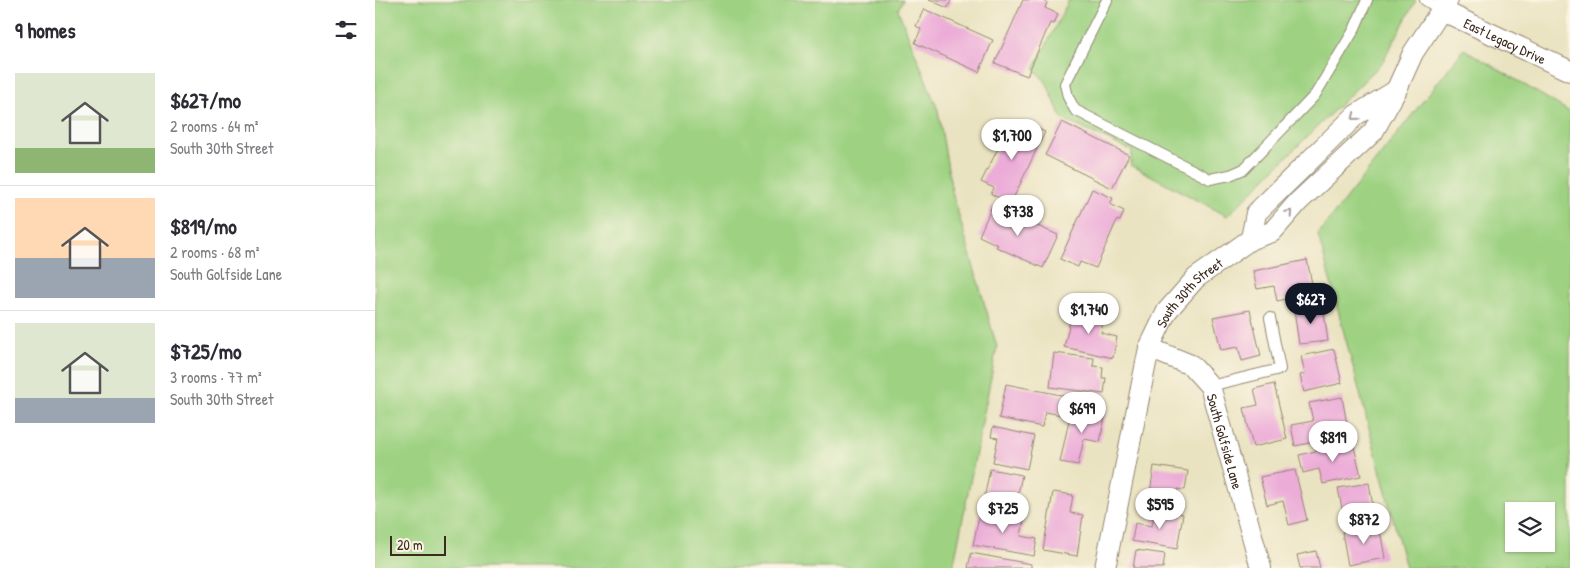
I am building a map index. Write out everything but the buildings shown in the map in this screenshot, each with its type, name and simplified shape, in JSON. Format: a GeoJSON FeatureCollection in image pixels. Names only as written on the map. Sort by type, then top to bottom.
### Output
{"type":"FeatureCollection","features":[{"type":"Feature","properties":{"kind":"street","name":"East Legacy Drive"},"geometry":{"type":"LineString","coordinates":[[1438,3],[1570,71]]}},
{"type":"Feature","properties":{"kind":"street","name":"South 30th Street"},"geometry":{"type":"LineString","coordinates":[[1105,568],[1149,348],[1167,311],[1196,278],[1251,239],[1272,232],[1298,202],[1373,132],[1396,91],[1438,3]]}},
{"type":"Feature","properties":{"kind":"street"},"geometry":{"type":"LineString","coordinates":[[1251,239],[1256,213],[1356,115],[1396,91]]}},
{"type":"Feature","properties":{"kind":"street"},"geometry":{"type":"LineString","coordinates":[[1315,154],[1333,170]]}},
{"type":"Feature","properties":{"kind":"street","name":"South Golfside Lane"},"geometry":{"type":"LineString","coordinates":[[1149,348],[1191,365],[1210,386],[1261,568]]}},
{"type":"Feature","properties":{"kind":"lane"},"geometry":{"type":"LineString","coordinates":[[1107,0],[1065,84],[1068,97],[1075,110],[1210,179],[1230,175],[1244,169],[1315,95],[1354,30],[1367,0]]}},
{"type":"Feature","properties":{"kind":"lane"},"geometry":{"type":"LineString","coordinates":[[1210,386],[1280,369],[1270,318]]}},
{"type":"Feature","properties":{"kind":"green space"},"geometry":{"type":"Polygon","coordinates":[[[375,0],[903,0],[898,10],[938,110],[952,192],[997,347],[953,568],[375,568],[375,0]]]}},
{"type":"Feature","properties":{"kind":"green space"},"geometry":{"type":"Polygon","coordinates":[[[1069,0],[1416,0],[1382,63],[1227,216],[1131,165],[1132,151],[1062,119],[1046,82],[1034,69],[1069,0]]]}},
{"type":"Feature","properties":{"kind":"green space"},"geometry":{"type":"Polygon","coordinates":[[[1464,49],[1570,112],[1570,568],[1406,568],[1318,234],[1464,49]]]}}]}
